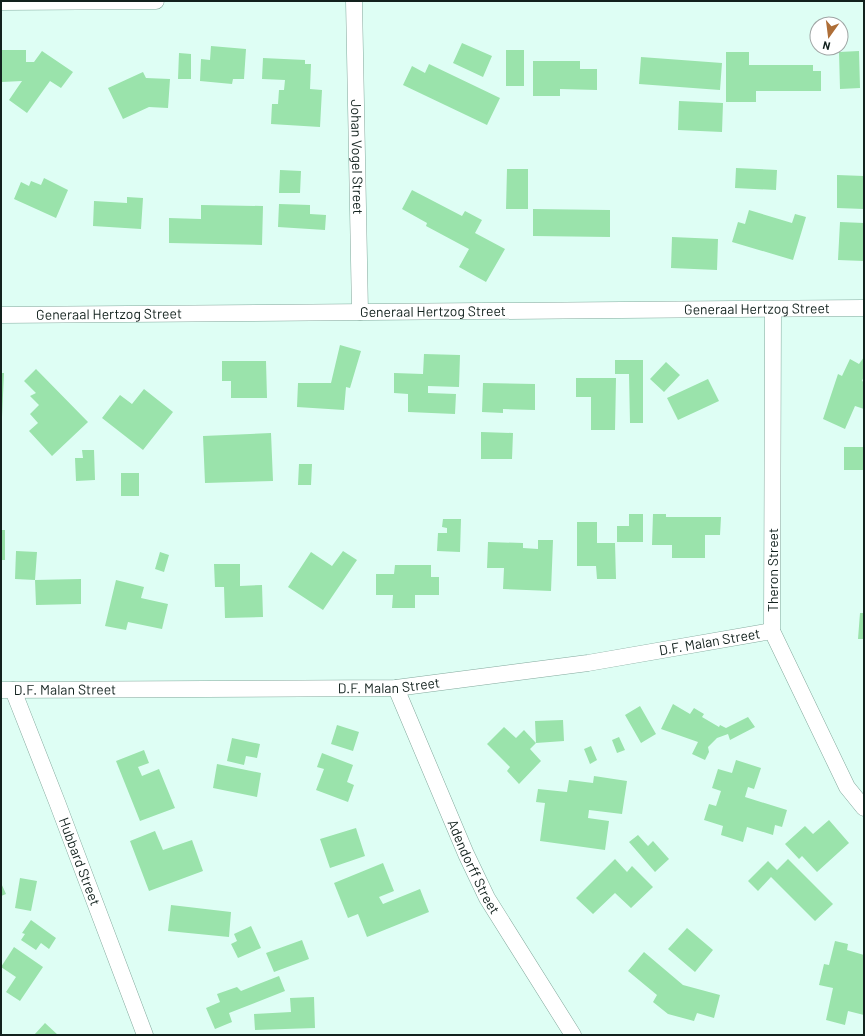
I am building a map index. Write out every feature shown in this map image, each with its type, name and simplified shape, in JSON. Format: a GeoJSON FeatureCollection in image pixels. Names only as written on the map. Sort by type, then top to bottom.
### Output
{"type":"FeatureCollection","features":[{"type":"Feature","properties":{"kind":"street"},"geometry":{"type":"LineString","coordinates":[[1,2],[156,1]]}},
{"type":"Feature","properties":{"kind":"street","name":"Johan Vogel Street"},"geometry":{"type":"LineString","coordinates":[[354,1],[360,312]]}},
{"type":"Feature","properties":{"kind":"street","name":"Generaal Hertzog Street"},"geometry":{"type":"LineString","coordinates":[[1,316],[864,308]]}},
{"type":"Feature","properties":{"kind":"street","name":"Theron Street"},"geometry":{"type":"LineString","coordinates":[[773,309],[772,631],[847,787],[864,808]]}},
{"type":"Feature","properties":{"kind":"street","name":"D.F. Malan Street"},"geometry":{"type":"LineString","coordinates":[[7,690],[396,688],[588,663],[772,631]]}},
{"type":"Feature","properties":{"kind":"street","name":"Adendorff Street"},"geometry":{"type":"LineString","coordinates":[[396,688],[466,854],[487,898],[573,1035]]}},
{"type":"Feature","properties":{"kind":"street","name":"Hubbard Street"},"geometry":{"type":"LineString","coordinates":[[7,690],[57,802],[145,1035]]}},
{"type":"Feature","properties":{"kind":"building"},"geometry":{"type":"Polygon","coordinates":[[[462,43],[492,56],[483,77],[453,63],[462,43]]]}},
{"type":"Feature","properties":{"kind":"building"},"geometry":{"type":"Polygon","coordinates":[[[211,46],[246,49],[244,79],[233,79],[232,84],[200,81],[201,59],[210,60],[211,46]]]}},
{"type":"Feature","properties":{"kind":"building"},"geometry":{"type":"Polygon","coordinates":[[[1,50],[26,50],[26,62],[34,62],[42,51],[73,72],[61,88],[50,81],[27,113],[9,100],[22,81],[2,82],[1,50]]]}},
{"type":"Feature","properties":{"kind":"building"},"geometry":{"type":"Polygon","coordinates":[[[506,50],[524,50],[524,86],[506,86],[506,50]]]}},
{"type":"Feature","properties":{"kind":"building"},"geometry":{"type":"Polygon","coordinates":[[[859,51],[860,88],[840,89],[839,56],[849,56],[849,52],[859,51]]]}},
{"type":"Feature","properties":{"kind":"building"},"geometry":{"type":"Polygon","coordinates":[[[726,52],[749,52],[749,65],[813,65],[813,71],[821,71],[821,91],[756,91],[756,102],[726,102],[726,52]]]}},
{"type":"Feature","properties":{"kind":"building"},"geometry":{"type":"Polygon","coordinates":[[[179,53],[191,54],[191,79],[178,79],[179,53]]]}},
{"type":"Feature","properties":{"kind":"building"},"geometry":{"type":"Polygon","coordinates":[[[641,57],[722,63],[720,90],[639,84],[641,57]]]}},
{"type":"Feature","properties":{"kind":"building"},"geometry":{"type":"Polygon","coordinates":[[[263,58],[305,60],[305,64],[311,64],[310,89],[322,90],[320,127],[271,124],[272,104],[278,104],[279,90],[284,90],[285,80],[262,79],[263,58]]]}},
{"type":"Feature","properties":{"kind":"building"},"geometry":{"type":"Polygon","coordinates":[[[533,61],[580,61],[580,69],[597,69],[597,90],[560,89],[560,96],[533,96],[533,61]]]}},
{"type":"Feature","properties":{"kind":"building"},"geometry":{"type":"Polygon","coordinates":[[[429,64],[500,98],[487,125],[403,85],[412,66],[425,73],[429,64]]]}},
{"type":"Feature","properties":{"kind":"building"},"geometry":{"type":"Polygon","coordinates":[[[143,72],[146,78],[170,79],[168,108],[149,107],[123,119],[108,88],[143,72]]]}},
{"type":"Feature","properties":{"kind":"building"},"geometry":{"type":"Polygon","coordinates":[[[679,101],[723,103],[722,132],[678,130],[679,101]]]}},
{"type":"Feature","properties":{"kind":"building"},"geometry":{"type":"Polygon","coordinates":[[[736,168],[777,170],[776,190],[735,188],[736,168]]]}},
{"type":"Feature","properties":{"kind":"building"},"geometry":{"type":"Polygon","coordinates":[[[507,169],[528,169],[528,209],[506,209],[507,169]]]}},
{"type":"Feature","properties":{"kind":"building"},"geometry":{"type":"Polygon","coordinates":[[[280,170],[301,171],[300,193],[279,193],[280,170]]]}},
{"type":"Feature","properties":{"kind":"building"},"geometry":{"type":"Polygon","coordinates":[[[837,175],[864,176],[864,209],[837,208],[837,175]]]}},
{"type":"Feature","properties":{"kind":"building"},"geometry":{"type":"Polygon","coordinates":[[[44,178],[68,190],[56,218],[14,199],[21,182],[29,186],[31,181],[41,185],[44,178]]]}},
{"type":"Feature","properties":{"kind":"building"},"geometry":{"type":"Polygon","coordinates":[[[412,190],[462,216],[465,211],[482,220],[475,233],[505,249],[486,282],[459,267],[469,249],[426,226],[427,223],[402,209],[412,190]]]}},
{"type":"Feature","properties":{"kind":"building"},"geometry":{"type":"Polygon","coordinates":[[[127,197],[143,198],[141,229],[93,226],[94,201],[127,203],[127,197]]]}},
{"type":"Feature","properties":{"kind":"building"},"geometry":{"type":"Polygon","coordinates":[[[279,204],[310,205],[310,214],[326,215],[325,230],[278,227],[279,204]]]}},
{"type":"Feature","properties":{"kind":"building"},"geometry":{"type":"Polygon","coordinates":[[[201,205],[263,206],[262,245],[169,243],[169,218],[201,219],[201,205]]]}},
{"type":"Feature","properties":{"kind":"building"},"geometry":{"type":"Polygon","coordinates":[[[533,209],[610,210],[610,237],[533,236],[533,209]]]}},
{"type":"Feature","properties":{"kind":"building"},"geometry":{"type":"Polygon","coordinates":[[[749,210],[792,223],[795,214],[806,217],[793,260],[732,242],[738,222],[745,224],[749,210]]]}},
{"type":"Feature","properties":{"kind":"building"},"geometry":{"type":"Polygon","coordinates":[[[840,222],[864,223],[864,261],[838,260],[840,222]]]}},
{"type":"Feature","properties":{"kind":"building"},"geometry":{"type":"Polygon","coordinates":[[[672,237],[718,239],[717,270],[671,268],[672,237]]]}},
{"type":"Feature","properties":{"kind":"building"},"geometry":{"type":"Polygon","coordinates":[[[340,345],[361,351],[350,388],[346,387],[344,410],[297,407],[298,383],[331,383],[340,345]]]}},
{"type":"Feature","properties":{"kind":"building"},"geometry":{"type":"Polygon","coordinates":[[[424,354],[460,355],[459,387],[428,386],[428,393],[456,394],[455,414],[408,412],[408,394],[394,393],[394,373],[423,374],[424,354]]]}},
{"type":"Feature","properties":{"kind":"building"},"geometry":{"type":"Polygon","coordinates":[[[864,357],[864,376],[862,381],[864,382],[864,409],[855,406],[845,429],[823,419],[838,374],[842,376],[850,359],[859,364],[864,357]]]}},
{"type":"Feature","properties":{"kind":"building"},"geometry":{"type":"Polygon","coordinates":[[[615,360],[643,360],[643,423],[630,423],[629,374],[615,374],[615,360]]]}},
{"type":"Feature","properties":{"kind":"building"},"geometry":{"type":"Polygon","coordinates":[[[222,361],[266,361],[267,398],[231,398],[231,381],[222,381],[222,361]]]}},
{"type":"Feature","properties":{"kind":"building"},"geometry":{"type":"Polygon","coordinates":[[[666,362],[680,375],[664,392],[650,379],[666,362]]]}},
{"type":"Feature","properties":{"kind":"building"},"geometry":{"type":"Polygon","coordinates":[[[36,369],[88,422],[52,456],[29,431],[38,423],[30,414],[39,405],[30,396],[36,393],[24,381],[36,369]]]}},
{"type":"Feature","properties":{"kind":"building"},"geometry":{"type":"Polygon","coordinates":[[[1,373],[4,373],[2,417],[1,417],[1,373]]]}},
{"type":"Feature","properties":{"kind":"building"},"geometry":{"type":"Polygon","coordinates":[[[576,378],[616,378],[615,430],[591,430],[591,397],[576,397],[576,378]]]}},
{"type":"Feature","properties":{"kind":"building"},"geometry":{"type":"Polygon","coordinates":[[[708,379],[719,401],[678,420],[667,398],[708,379]]]}},
{"type":"Feature","properties":{"kind":"building"},"geometry":{"type":"Polygon","coordinates":[[[483,383],[535,384],[535,410],[503,409],[503,413],[482,412],[483,383]]]}},
{"type":"Feature","properties":{"kind":"building"},"geometry":{"type":"Polygon","coordinates":[[[144,389],[173,412],[143,450],[102,418],[120,395],[132,404],[144,389]]]}},
{"type":"Feature","properties":{"kind":"building"},"geometry":{"type":"Polygon","coordinates":[[[481,432],[513,433],[512,459],[481,459],[481,432]]]}},
{"type":"Feature","properties":{"kind":"building"},"geometry":{"type":"Polygon","coordinates":[[[271,433],[273,481],[205,483],[203,436],[271,433]]]}},
{"type":"Feature","properties":{"kind":"building"},"geometry":{"type":"Polygon","coordinates":[[[844,447],[864,447],[864,470],[844,470],[844,447]]]}},
{"type":"Feature","properties":{"kind":"building"},"geometry":{"type":"Polygon","coordinates":[[[82,450],[94,450],[95,480],[76,481],[75,458],[83,458],[82,450]]]}},
{"type":"Feature","properties":{"kind":"building"},"geometry":{"type":"Polygon","coordinates":[[[299,464],[312,464],[311,485],[298,485],[299,464]]]}},
{"type":"Feature","properties":{"kind":"building"},"geometry":{"type":"Polygon","coordinates":[[[121,473],[139,473],[139,496],[121,496],[121,473]]]}},
{"type":"Feature","properties":{"kind":"building"},"geometry":{"type":"Polygon","coordinates":[[[629,514],[643,514],[643,542],[617,542],[617,526],[629,526],[629,514]]]}},
{"type":"Feature","properties":{"kind":"building"},"geometry":{"type":"Polygon","coordinates":[[[653,514],[666,514],[666,517],[721,517],[720,535],[705,535],[705,558],[672,558],[672,545],[652,545],[653,514]]]}},
{"type":"Feature","properties":{"kind":"building"},"geometry":{"type":"Polygon","coordinates":[[[443,519],[461,519],[460,552],[437,551],[438,533],[447,533],[447,528],[442,527],[443,519]]]}},
{"type":"Feature","properties":{"kind":"building"},"geometry":{"type":"Polygon","coordinates":[[[577,522],[597,522],[597,543],[615,543],[616,579],[597,579],[596,566],[577,566],[577,522]]]}},
{"type":"Feature","properties":{"kind":"building"},"geometry":{"type":"Polygon","coordinates":[[[1,530],[5,530],[5,560],[1,560],[1,530]]]}},
{"type":"Feature","properties":{"kind":"building"},"geometry":{"type":"Polygon","coordinates":[[[538,540],[553,540],[551,591],[503,589],[504,568],[487,568],[488,542],[523,543],[523,548],[538,549],[538,540]]]}},
{"type":"Feature","properties":{"kind":"building"},"geometry":{"type":"Polygon","coordinates":[[[16,551],[37,552],[35,580],[15,579],[16,551]]]}},
{"type":"Feature","properties":{"kind":"building"},"geometry":{"type":"Polygon","coordinates":[[[343,551],[357,560],[323,610],[288,587],[311,552],[332,566],[343,551]]]}},
{"type":"Feature","properties":{"kind":"building"},"geometry":{"type":"Polygon","coordinates":[[[160,552],[169,555],[164,572],[155,569],[160,552]]]}},
{"type":"Feature","properties":{"kind":"building"},"geometry":{"type":"Polygon","coordinates":[[[214,564],[240,564],[240,586],[262,585],[263,617],[225,618],[224,587],[215,587],[214,564]]]}},
{"type":"Feature","properties":{"kind":"building"},"geometry":{"type":"Polygon","coordinates":[[[395,565],[431,565],[431,577],[439,577],[439,595],[415,595],[415,608],[392,608],[393,595],[376,595],[376,574],[394,574],[395,565]]]}},
{"type":"Feature","properties":{"kind":"building"},"geometry":{"type":"Polygon","coordinates":[[[81,579],[81,604],[36,605],[35,580],[81,579]]]}},
{"type":"Feature","properties":{"kind":"building"},"geometry":{"type":"Polygon","coordinates":[[[116,580],[144,587],[141,598],[168,604],[162,629],[128,622],[126,630],[105,626],[116,580]]]}},
{"type":"Feature","properties":{"kind":"building"},"geometry":{"type":"Polygon","coordinates":[[[860,613],[864,613],[864,639],[858,639],[860,613]]]}},
{"type":"Feature","properties":{"kind":"building"},"geometry":{"type":"Polygon","coordinates":[[[673,704],[690,714],[694,708],[704,714],[702,717],[719,727],[720,725],[726,728],[748,717],[755,727],[730,740],[728,734],[717,738],[708,747],[709,752],[705,760],[692,754],[698,742],[661,729],[673,704]]]}},
{"type":"Feature","properties":{"kind":"building"},"geometry":{"type":"Polygon","coordinates":[[[640,706],[656,734],[641,743],[625,715],[640,706]]]}},
{"type":"Feature","properties":{"kind":"building"},"geometry":{"type":"Polygon","coordinates":[[[563,720],[564,741],[536,743],[535,721],[563,720]]]}},
{"type":"Feature","properties":{"kind":"building"},"geometry":{"type":"Polygon","coordinates":[[[337,725],[359,732],[353,751],[331,744],[337,725]]]}},
{"type":"Feature","properties":{"kind":"building"},"geometry":{"type":"Polygon","coordinates":[[[504,727],[516,738],[524,730],[536,743],[530,749],[541,761],[519,784],[507,771],[510,767],[487,744],[504,727]]]}},
{"type":"Feature","properties":{"kind":"building"},"geometry":{"type":"Polygon","coordinates":[[[619,737],[625,750],[617,753],[612,740],[619,737]]]}},
{"type":"Feature","properties":{"kind":"building"},"geometry":{"type":"Polygon","coordinates":[[[232,738],[260,744],[257,758],[246,756],[244,765],[227,761],[232,738]]]}},
{"type":"Feature","properties":{"kind":"building"},"geometry":{"type":"Polygon","coordinates":[[[591,746],[597,760],[590,764],[584,749],[591,746]]]}},
{"type":"Feature","properties":{"kind":"building"},"geometry":{"type":"Polygon","coordinates":[[[144,750],[149,763],[138,767],[142,776],[159,769],[175,808],[140,821],[116,761],[144,750]]]}},
{"type":"Feature","properties":{"kind":"building"},"geometry":{"type":"Polygon","coordinates":[[[322,753],[353,765],[347,782],[354,785],[348,802],[316,790],[324,769],[317,767],[322,753]]]}},
{"type":"Feature","properties":{"kind":"building"},"geometry":{"type":"Polygon","coordinates":[[[736,760],[761,768],[754,789],[748,787],[745,797],[787,810],[782,827],[775,825],[773,835],[747,827],[743,842],[721,835],[723,826],[704,820],[709,804],[716,806],[721,791],[712,788],[718,769],[732,773],[736,760]]]}},
{"type":"Feature","properties":{"kind":"building"},"geometry":{"type":"Polygon","coordinates":[[[217,764],[261,773],[257,797],[213,788],[217,764]]]}},
{"type":"Feature","properties":{"kind":"building"},"geometry":{"type":"Polygon","coordinates":[[[594,776],[627,781],[622,814],[589,810],[588,818],[609,821],[605,850],[540,841],[545,803],[536,802],[538,789],[567,792],[569,780],[593,783],[594,776]]]}},
{"type":"Feature","properties":{"kind":"building"},"geometry":{"type":"Polygon","coordinates":[[[829,820],[849,843],[817,872],[802,856],[799,859],[785,844],[805,826],[813,834],[829,820]]]}},
{"type":"Feature","properties":{"kind":"building"},"geometry":{"type":"Polygon","coordinates":[[[356,828],[365,856],[330,868],[320,839],[356,828]]]}},
{"type":"Feature","properties":{"kind":"building"},"geometry":{"type":"Polygon","coordinates":[[[155,831],[163,850],[192,840],[203,871],[149,891],[130,841],[155,831]]]}},
{"type":"Feature","properties":{"kind":"building"},"geometry":{"type":"Polygon","coordinates":[[[638,835],[648,846],[653,841],[669,859],[655,872],[629,842],[638,835]]]}},
{"type":"Feature","properties":{"kind":"building"},"geometry":{"type":"Polygon","coordinates":[[[615,859],[627,872],[632,866],[653,887],[631,908],[615,893],[593,914],[576,898],[615,859]]]}},
{"type":"Feature","properties":{"kind":"building"},"geometry":{"type":"Polygon","coordinates":[[[788,859],[833,904],[815,921],[771,877],[758,891],[748,881],[768,861],[777,870],[788,859]]]}},
{"type":"Feature","properties":{"kind":"building"},"geometry":{"type":"Polygon","coordinates":[[[383,863],[394,891],[379,897],[383,904],[420,889],[429,912],[367,937],[358,914],[348,918],[334,883],[383,863]]]}},
{"type":"Feature","properties":{"kind":"building"},"geometry":{"type":"Polygon","coordinates":[[[20,878],[37,881],[31,911],[15,908],[20,878]]]}},
{"type":"Feature","properties":{"kind":"building"},"geometry":{"type":"Polygon","coordinates":[[[1,883],[6,894],[1,896],[1,883]]]}},
{"type":"Feature","properties":{"kind":"building"},"geometry":{"type":"Polygon","coordinates":[[[171,905],[231,912],[229,937],[168,931],[171,905]]]}},
{"type":"Feature","properties":{"kind":"building"},"geometry":{"type":"Polygon","coordinates":[[[31,920],[56,938],[49,949],[41,943],[36,950],[21,940],[25,934],[22,933],[31,920]]]}},
{"type":"Feature","properties":{"kind":"building"},"geometry":{"type":"Polygon","coordinates":[[[251,926],[261,948],[238,958],[231,944],[237,941],[234,934],[251,926]]]}},
{"type":"Feature","properties":{"kind":"building"},"geometry":{"type":"Polygon","coordinates":[[[687,928],[713,950],[695,972],[668,949],[687,928]]]}},
{"type":"Feature","properties":{"kind":"building"},"geometry":{"type":"Polygon","coordinates":[[[302,940],[309,959],[274,972],[266,953],[302,940]]]}},
{"type":"Feature","properties":{"kind":"building"},"geometry":{"type":"Polygon","coordinates":[[[835,941],[848,944],[847,950],[864,955],[864,1015],[848,1011],[845,1025],[826,1020],[833,988],[819,985],[824,964],[829,965],[835,941]]]}},
{"type":"Feature","properties":{"kind":"building"},"geometry":{"type":"Polygon","coordinates":[[[14,947],[43,967],[20,1001],[6,992],[16,977],[1,967],[14,947]]]}},
{"type":"Feature","properties":{"kind":"building"},"geometry":{"type":"Polygon","coordinates":[[[644,952],[683,985],[720,995],[714,1018],[697,1013],[694,1021],[668,1014],[653,1002],[657,995],[628,971],[644,952]]]}},
{"type":"Feature","properties":{"kind":"building"},"geometry":{"type":"Polygon","coordinates":[[[279,976],[285,991],[229,1013],[232,1022],[215,1029],[206,1008],[220,1002],[217,994],[237,987],[241,991],[279,976]]]}},
{"type":"Feature","properties":{"kind":"building"},"geometry":{"type":"Polygon","coordinates":[[[314,997],[315,1028],[255,1030],[254,1014],[291,1012],[290,998],[314,997]]]}},
{"type":"Feature","properties":{"kind":"building"},"geometry":{"type":"Polygon","coordinates":[[[45,1023],[58,1035],[34,1035],[45,1023]]]}}]}
